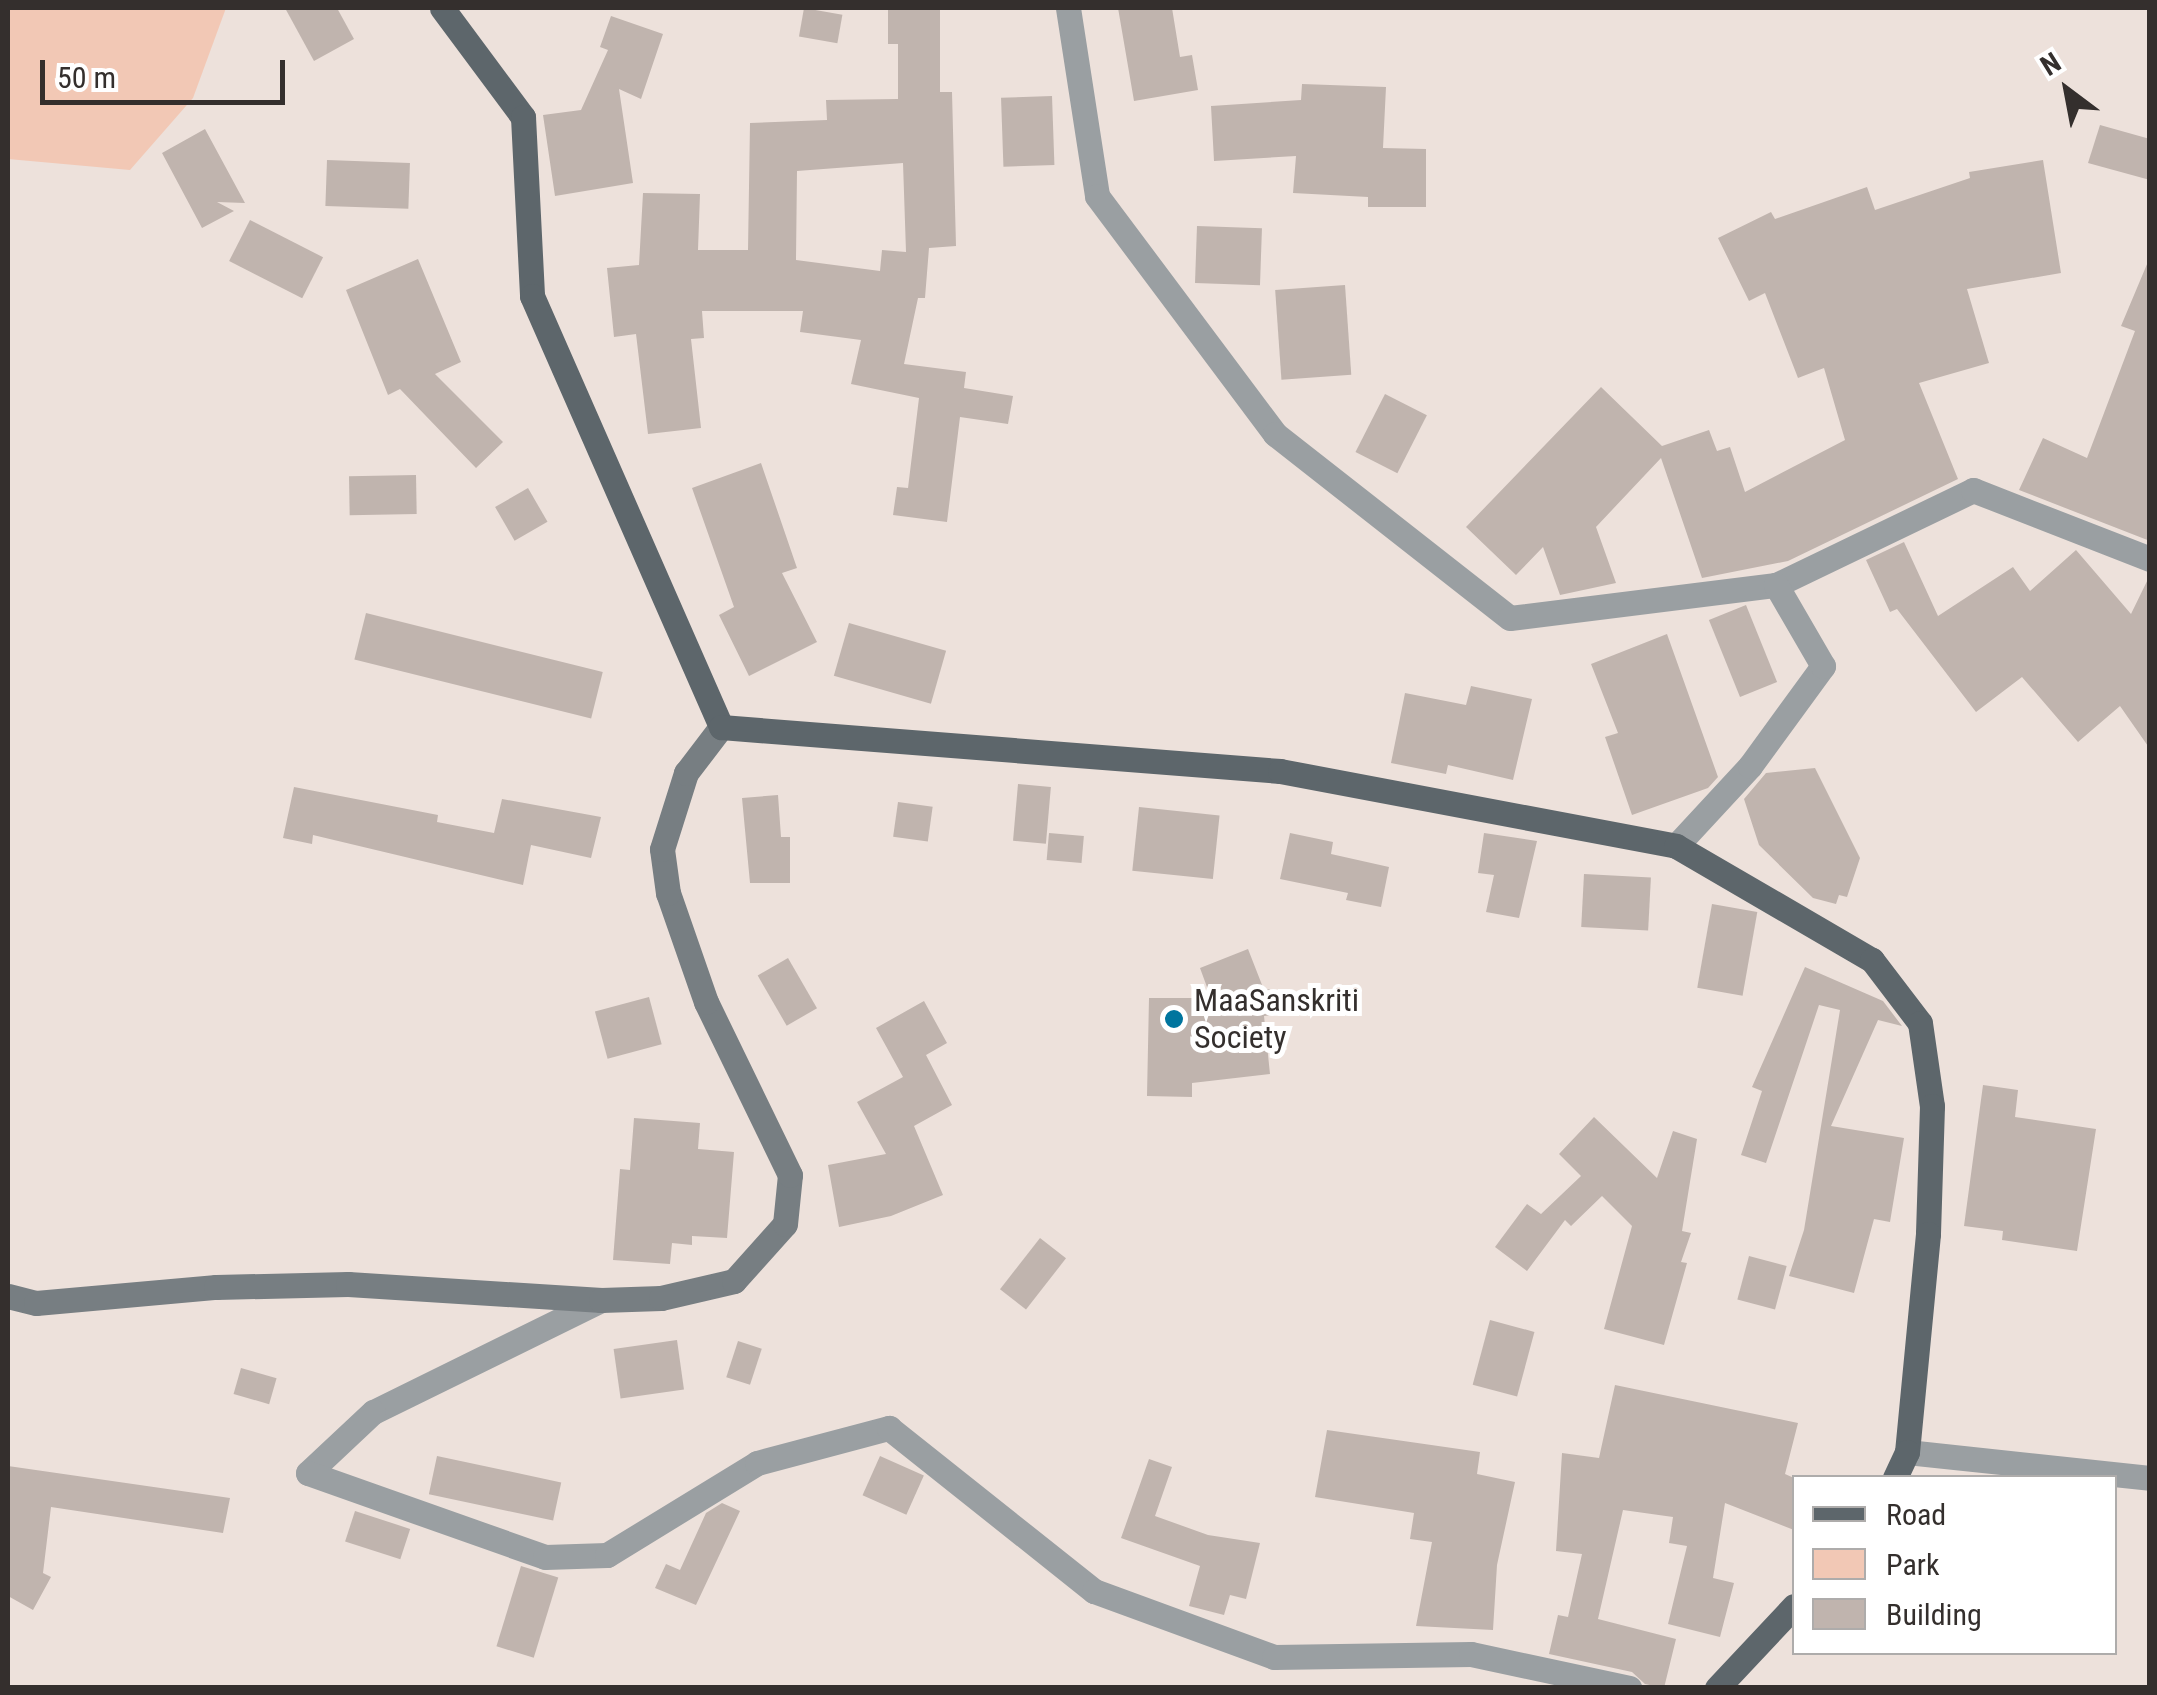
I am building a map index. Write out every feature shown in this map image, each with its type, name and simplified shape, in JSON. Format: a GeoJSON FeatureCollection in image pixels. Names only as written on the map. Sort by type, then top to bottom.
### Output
{"type":"FeatureCollection","features":[{"type":"Feature","properties":{"kind":"main road"},"geometry":{"type":"LineString","coordinates":[[442,8],[523,117],[532,296],[611,487],[721,727]]}},
{"type":"Feature","properties":{"kind":"main road"},"geometry":{"type":"LineString","coordinates":[[721,727],[1280,771],[1676,846],[1872,960],[1920,1023],[1932,1124],[1907,1452],[1896,1475]]}},
{"type":"Feature","properties":{"kind":"main road"},"geometry":{"type":"LineString","coordinates":[[8,1296],[36,1302],[216,1287],[348,1284],[602,1300],[661,1298],[734,1280],[774,1243],[788,1212],[790,1176],[706,1002],[668,893],[662,849],[669,812],[686,773],[721,727]]}},
{"type":"Feature","properties":{"kind":"main road"},"geometry":{"type":"LineString","coordinates":[[1717,1688],[1792,1608]]}},
{"type":"Feature","properties":{"kind":"street"},"geometry":{"type":"LineString","coordinates":[[1068,8],[1098,196],[1276,434],[1510,618],[1776,585],[1973,490],[2150,559]]}},
{"type":"Feature","properties":{"kind":"street"},"geometry":{"type":"LineString","coordinates":[[1676,846],[1750,766],[1822,666],[1776,585]]}},
{"type":"Feature","properties":{"kind":"street"},"geometry":{"type":"LineString","coordinates":[[602,1300],[373,1412],[308,1473],[545,1558],[607,1555],[757,1464],[889,1428],[1094,1592],[1274,1657],[1471,1654],[1629,1688]]}},
{"type":"Feature","properties":{"kind":"street"},"geometry":{"type":"LineString","coordinates":[[1907,1452],[2150,1478]]}},
{"type":"Feature","properties":{"kind":"green space"},"geometry":{"type":"Polygon","coordinates":[[[8,8],[226,8],[193,98],[130,170],[8,159],[8,8]]]}},
{"type":"Feature","properties":{"kind":"building"},"geometry":{"type":"Polygon","coordinates":[[[285,8],[337,8],[354,39],[314,61],[285,8]]]}},
{"type":"Feature","properties":{"kind":"building"},"geometry":{"type":"Polygon","coordinates":[[[804,8],[842,15],[837,43],[799,37],[804,8]]]}},
{"type":"Feature","properties":{"kind":"building"},"geometry":{"type":"Polygon","coordinates":[[[888,8],[940,8],[940,92],[952,92],[956,246],[929,248],[925,298],[918,298],[904,364],[966,372],[964,388],[1013,396],[1008,424],[960,417],[947,522],[893,515],[897,487],[908,488],[919,398],[851,384],[861,340],[800,332],[803,311],[702,311],[704,338],[691,339],[701,428],[648,434],[636,334],[614,337],[607,268],[639,265],[643,193],[700,194],[698,250],[748,250],[750,123],[827,120],[826,100],[898,99],[898,44],[888,44],[888,8]],[[903,163],[797,171],[796,260],[880,271],[882,250],[906,252],[903,163]]]}},
{"type":"Feature","properties":{"kind":"building"},"geometry":{"type":"Polygon","coordinates":[[[1118,8],[1172,8],[1180,57],[1192,55],[1198,90],[1134,101],[1118,8]]]}},
{"type":"Feature","properties":{"kind":"building"},"geometry":{"type":"Polygon","coordinates":[[[611,16],[663,34],[641,99],[619,89],[633,183],[555,196],[543,115],[581,110],[608,50],[600,47],[611,16]]]}},
{"type":"Feature","properties":{"kind":"building"},"geometry":{"type":"Polygon","coordinates":[[[1302,84],[1386,87],[1383,148],[1426,149],[1426,207],[1368,207],[1368,197],[1293,193],[1296,156],[1214,161],[1211,106],[1301,100],[1302,84]]]}},
{"type":"Feature","properties":{"kind":"building"},"geometry":{"type":"Polygon","coordinates":[[[1052,96],[1054,165],[1003,167],[1001,98],[1052,96]]]}},
{"type":"Feature","properties":{"kind":"building"},"geometry":{"type":"Polygon","coordinates":[[[2100,125],[2150,139],[2150,180],[2088,163],[2100,125]]]}},
{"type":"Feature","properties":{"kind":"building"},"geometry":{"type":"Polygon","coordinates":[[[205,129],[245,203],[217,202],[234,211],[202,228],[162,153],[205,129]]]}},
{"type":"Feature","properties":{"kind":"building"},"geometry":{"type":"Polygon","coordinates":[[[327,160],[410,163],[408,209],[325,206],[327,160]]]}},
{"type":"Feature","properties":{"kind":"building"},"geometry":{"type":"Polygon","coordinates":[[[2043,160],[2061,273],[1967,289],[1989,363],[1919,383],[1958,479],[1788,561],[1702,578],[1661,458],[1596,527],[1616,583],[1560,595],[1543,547],[1516,575],[1466,527],[1601,387],[1662,446],[1709,430],[1717,451],[1730,447],[1745,492],[1845,440],[1824,368],[1798,378],[1765,293],[1749,301],[1718,238],[1771,212],[1775,219],[1867,187],[1875,210],[1970,178],[1969,172],[2043,160]]]}},
{"type":"Feature","properties":{"kind":"building"},"geometry":{"type":"Polygon","coordinates":[[[250,220],[323,257],[302,298],[229,261],[250,220]]]}},
{"type":"Feature","properties":{"kind":"building"},"geometry":{"type":"Polygon","coordinates":[[[1197,226],[1262,228],[1260,285],[1195,283],[1197,226]]]}},
{"type":"Feature","properties":{"kind":"building"},"geometry":{"type":"Polygon","coordinates":[[[2150,257],[2150,541],[2019,490],[2043,438],[2087,458],[2135,331],[2121,326],[2150,257]]]}},
{"type":"Feature","properties":{"kind":"building"},"geometry":{"type":"Polygon","coordinates":[[[418,259],[461,362],[435,374],[503,442],[476,468],[400,389],[388,395],[346,290],[418,259]]]}},
{"type":"Feature","properties":{"kind":"building"},"geometry":{"type":"Polygon","coordinates":[[[1345,285],[1351,375],[1281,380],[1275,290],[1345,285]]]}},
{"type":"Feature","properties":{"kind":"building"},"geometry":{"type":"Polygon","coordinates":[[[1385,394],[1427,415],[1397,473],[1355,452],[1385,394]]]}},
{"type":"Feature","properties":{"kind":"building"},"geometry":{"type":"Polygon","coordinates":[[[761,463],[797,568],[782,573],[817,642],[749,676],[719,615],[734,607],[692,488],[761,463]]]}},
{"type":"Feature","properties":{"kind":"building"},"geometry":{"type":"Polygon","coordinates":[[[416,475],[417,514],[350,515],[349,476],[416,475]]]}},
{"type":"Feature","properties":{"kind":"building"},"geometry":{"type":"Polygon","coordinates":[[[528,488],[548,522],[515,541],[495,507],[528,488]]]}},
{"type":"Feature","properties":{"kind":"building"},"geometry":{"type":"Polygon","coordinates":[[[1904,542],[1938,616],[2013,567],[2030,591],[2076,550],[2131,614],[2150,575],[2150,749],[2120,706],[2078,742],[2022,677],[1976,712],[1897,609],[1890,612],[1866,560],[1904,542]]]}},
{"type":"Feature","properties":{"kind":"building"},"geometry":{"type":"Polygon","coordinates":[[[1746,605],[1777,682],[1740,697],[1709,620],[1746,605]]]}},
{"type":"Feature","properties":{"kind":"building"},"geometry":{"type":"Polygon","coordinates":[[[366,613],[603,672],[591,719],[354,660],[366,613]]]}},
{"type":"Feature","properties":{"kind":"building"},"geometry":{"type":"Polygon","coordinates":[[[849,623],[946,651],[931,704],[834,676],[849,623]]]}},
{"type":"Feature","properties":{"kind":"building"},"geometry":{"type":"Polygon","coordinates":[[[1667,634],[1718,777],[1708,788],[1632,815],[1605,737],[1618,733],[1591,664],[1667,634]]]}},
{"type":"Feature","properties":{"kind":"building"},"geometry":{"type":"Polygon","coordinates":[[[1471,686],[1532,699],[1513,780],[1448,765],[1446,774],[1391,763],[1405,693],[1466,705],[1471,686]]]}},
{"type":"Feature","properties":{"kind":"building"},"geometry":{"type":"Polygon","coordinates":[[[1815,768],[1860,858],[1847,897],[1839,895],[1836,904],[1813,898],[1759,845],[1744,799],[1766,773],[1815,768]]]}},
{"type":"Feature","properties":{"kind":"building"},"geometry":{"type":"Polygon","coordinates":[[[1018,784],[1051,787],[1046,844],[1013,841],[1018,784]]]}},
{"type":"Feature","properties":{"kind":"building"},"geometry":{"type":"Polygon","coordinates":[[[294,787],[438,815],[437,822],[494,833],[502,799],[601,817],[591,858],[531,845],[523,885],[313,835],[312,844],[283,838],[294,787]]]}},
{"type":"Feature","properties":{"kind":"building"},"geometry":{"type":"Polygon","coordinates":[[[778,795],[781,837],[790,837],[790,883],[750,883],[742,798],[778,795]]]}},
{"type":"Feature","properties":{"kind":"building"},"geometry":{"type":"Polygon","coordinates":[[[898,802],[933,807],[928,842],[893,837],[898,802]]]}},
{"type":"Feature","properties":{"kind":"building"},"geometry":{"type":"Polygon","coordinates":[[[1139,807],[1220,815],[1213,879],[1132,871],[1139,807]]]}},
{"type":"Feature","properties":{"kind":"building"},"geometry":{"type":"Polygon","coordinates":[[[1049,833],[1084,836],[1082,863],[1047,860],[1049,833]]]}},
{"type":"Feature","properties":{"kind":"building"},"geometry":{"type":"Polygon","coordinates":[[[1290,833],[1333,842],[1331,854],[1389,867],[1381,907],[1346,900],[1348,893],[1280,879],[1290,833]]]}},
{"type":"Feature","properties":{"kind":"building"},"geometry":{"type":"Polygon","coordinates":[[[1484,833],[1537,841],[1519,918],[1486,912],[1494,875],[1478,873],[1484,833]]]}},
{"type":"Feature","properties":{"kind":"building"},"geometry":{"type":"Polygon","coordinates":[[[1584,874],[1651,878],[1648,930],[1581,927],[1584,874]]]}},
{"type":"Feature","properties":{"kind":"building"},"geometry":{"type":"Polygon","coordinates":[[[1712,904],[1757,912],[1743,996],[1697,988],[1712,904]]]}},
{"type":"Feature","properties":{"kind":"building"},"geometry":{"type":"Polygon","coordinates":[[[1248,949],[1264,990],[1270,989],[1272,1015],[1264,1016],[1270,1074],[1192,1083],[1192,1097],[1147,1096],[1149,998],[1211,998],[1200,968],[1248,949]]]}},
{"type":"Feature","properties":{"kind":"building"},"geometry":{"type":"Polygon","coordinates":[[[788,958],[817,1008],[787,1026],[758,976],[788,958]]]}},
{"type":"Feature","properties":{"kind":"building"},"geometry":{"type":"Polygon","coordinates":[[[1805,967],[1883,1001],[1902,1026],[1878,1020],[1831,1126],[1904,1138],[1890,1222],[1874,1219],[1854,1293],[1789,1276],[1804,1230],[1840,1010],[1819,1005],[1766,1163],[1741,1155],[1762,1091],[1752,1087],[1805,967]]]}},
{"type":"Feature","properties":{"kind":"building"},"geometry":{"type":"Polygon","coordinates":[[[649,997],[662,1044],[608,1059],[595,1011],[649,997]]]}},
{"type":"Feature","properties":{"kind":"building"},"geometry":{"type":"Polygon","coordinates":[[[924,1001],[947,1043],[926,1055],[952,1105],[914,1126],[943,1195],[891,1216],[839,1227],[828,1165],[886,1154],[857,1102],[903,1077],[876,1028],[924,1001]]]}},
{"type":"Feature","properties":{"kind":"building"},"geometry":{"type":"Polygon","coordinates":[[[1983,1085],[2018,1090],[2015,1117],[2096,1129],[2077,1251],[2002,1240],[2003,1231],[1964,1226],[1983,1085]]]}},
{"type":"Feature","properties":{"kind":"building"},"geometry":{"type":"Polygon","coordinates":[[[1594,1117],[1657,1178],[1673,1131],[1697,1139],[1682,1231],[1691,1233],[1681,1262],[1687,1263],[1664,1345],[1604,1329],[1632,1226],[1602,1196],[1571,1226],[1565,1220],[1527,1271],[1495,1247],[1527,1204],[1541,1214],[1581,1176],[1559,1154],[1594,1117]]]}},
{"type":"Feature","properties":{"kind":"building"},"geometry":{"type":"Polygon","coordinates":[[[634,1118],[700,1123],[698,1149],[734,1152],[727,1238],[692,1236],[692,1245],[672,1243],[670,1264],[613,1260],[620,1169],[630,1170],[634,1118]]]}},
{"type":"Feature","properties":{"kind":"building"},"geometry":{"type":"Polygon","coordinates":[[[1040,1238],[1066,1258],[1026,1310],[1000,1289],[1040,1238]]]}},
{"type":"Feature","properties":{"kind":"building"},"geometry":{"type":"Polygon","coordinates":[[[1749,1256],[1787,1266],[1775,1310],[1737,1299],[1749,1256]]]}},
{"type":"Feature","properties":{"kind":"building"},"geometry":{"type":"Polygon","coordinates":[[[1490,1320],[1534,1332],[1517,1397],[1473,1385],[1490,1320]]]}},
{"type":"Feature","properties":{"kind":"building"},"geometry":{"type":"Polygon","coordinates":[[[677,1340],[684,1390],[621,1398],[614,1349],[677,1340]]]}},
{"type":"Feature","properties":{"kind":"building"},"geometry":{"type":"Polygon","coordinates":[[[738,1341],[762,1349],[750,1385],[726,1377],[738,1341]]]}},
{"type":"Feature","properties":{"kind":"building"},"geometry":{"type":"Polygon","coordinates":[[[241,1368],[277,1378],[269,1404],[234,1394],[241,1368]]]}},
{"type":"Feature","properties":{"kind":"building"},"geometry":{"type":"Polygon","coordinates":[[[1615,1385],[1798,1423],[1785,1474],[1792,1477],[1792,1529],[1725,1503],[1713,1578],[1734,1583],[1720,1637],[1668,1624],[1687,1546],[1669,1543],[1673,1517],[1623,1510],[1598,1619],[1676,1639],[1664,1688],[1645,1684],[1632,1672],[1549,1654],[1558,1615],[1568,1617],[1582,1554],[1556,1551],[1562,1453],[1599,1458],[1615,1385]]]}},
{"type":"Feature","properties":{"kind":"building"},"geometry":{"type":"Polygon","coordinates":[[[1327,1430],[1480,1452],[1477,1474],[1515,1482],[1497,1565],[1493,1630],[1416,1626],[1432,1542],[1410,1539],[1414,1513],[1315,1497],[1327,1430]]]}},
{"type":"Feature","properties":{"kind":"building"},"geometry":{"type":"Polygon","coordinates":[[[437,1456],[561,1482],[553,1521],[429,1494],[437,1456]]]}},
{"type":"Feature","properties":{"kind":"building"},"geometry":{"type":"Polygon","coordinates":[[[880,1456],[924,1476],[906,1515],[863,1495],[880,1456]]]}},
{"type":"Feature","properties":{"kind":"building"},"geometry":{"type":"Polygon","coordinates":[[[1149,1459],[1172,1467],[1155,1516],[1208,1535],[1260,1543],[1246,1599],[1230,1595],[1224,1615],[1189,1606],[1200,1566],[1121,1538],[1149,1459]]]}},
{"type":"Feature","properties":{"kind":"building"},"geometry":{"type":"Polygon","coordinates":[[[8,1466],[230,1498],[223,1533],[51,1507],[43,1573],[51,1577],[33,1610],[8,1596],[8,1466]]]}},
{"type":"Feature","properties":{"kind":"building"},"geometry":{"type":"Polygon","coordinates":[[[722,1503],[740,1511],[696,1605],[655,1588],[666,1564],[680,1570],[706,1513],[722,1503]]]}},
{"type":"Feature","properties":{"kind":"building"},"geometry":{"type":"Polygon","coordinates":[[[355,1511],[410,1529],[400,1559],[345,1541],[355,1511]]]}},
{"type":"Feature","properties":{"kind":"building"},"geometry":{"type":"Polygon","coordinates":[[[521,1566],[558,1577],[534,1658],[496,1646],[521,1566]]]}},
{"type":"Feature","properties":{"kind":"place","name":"MaaSanskriti Society"},"geometry":{"type":"Point","coordinates":[1174,1019]}}]}
